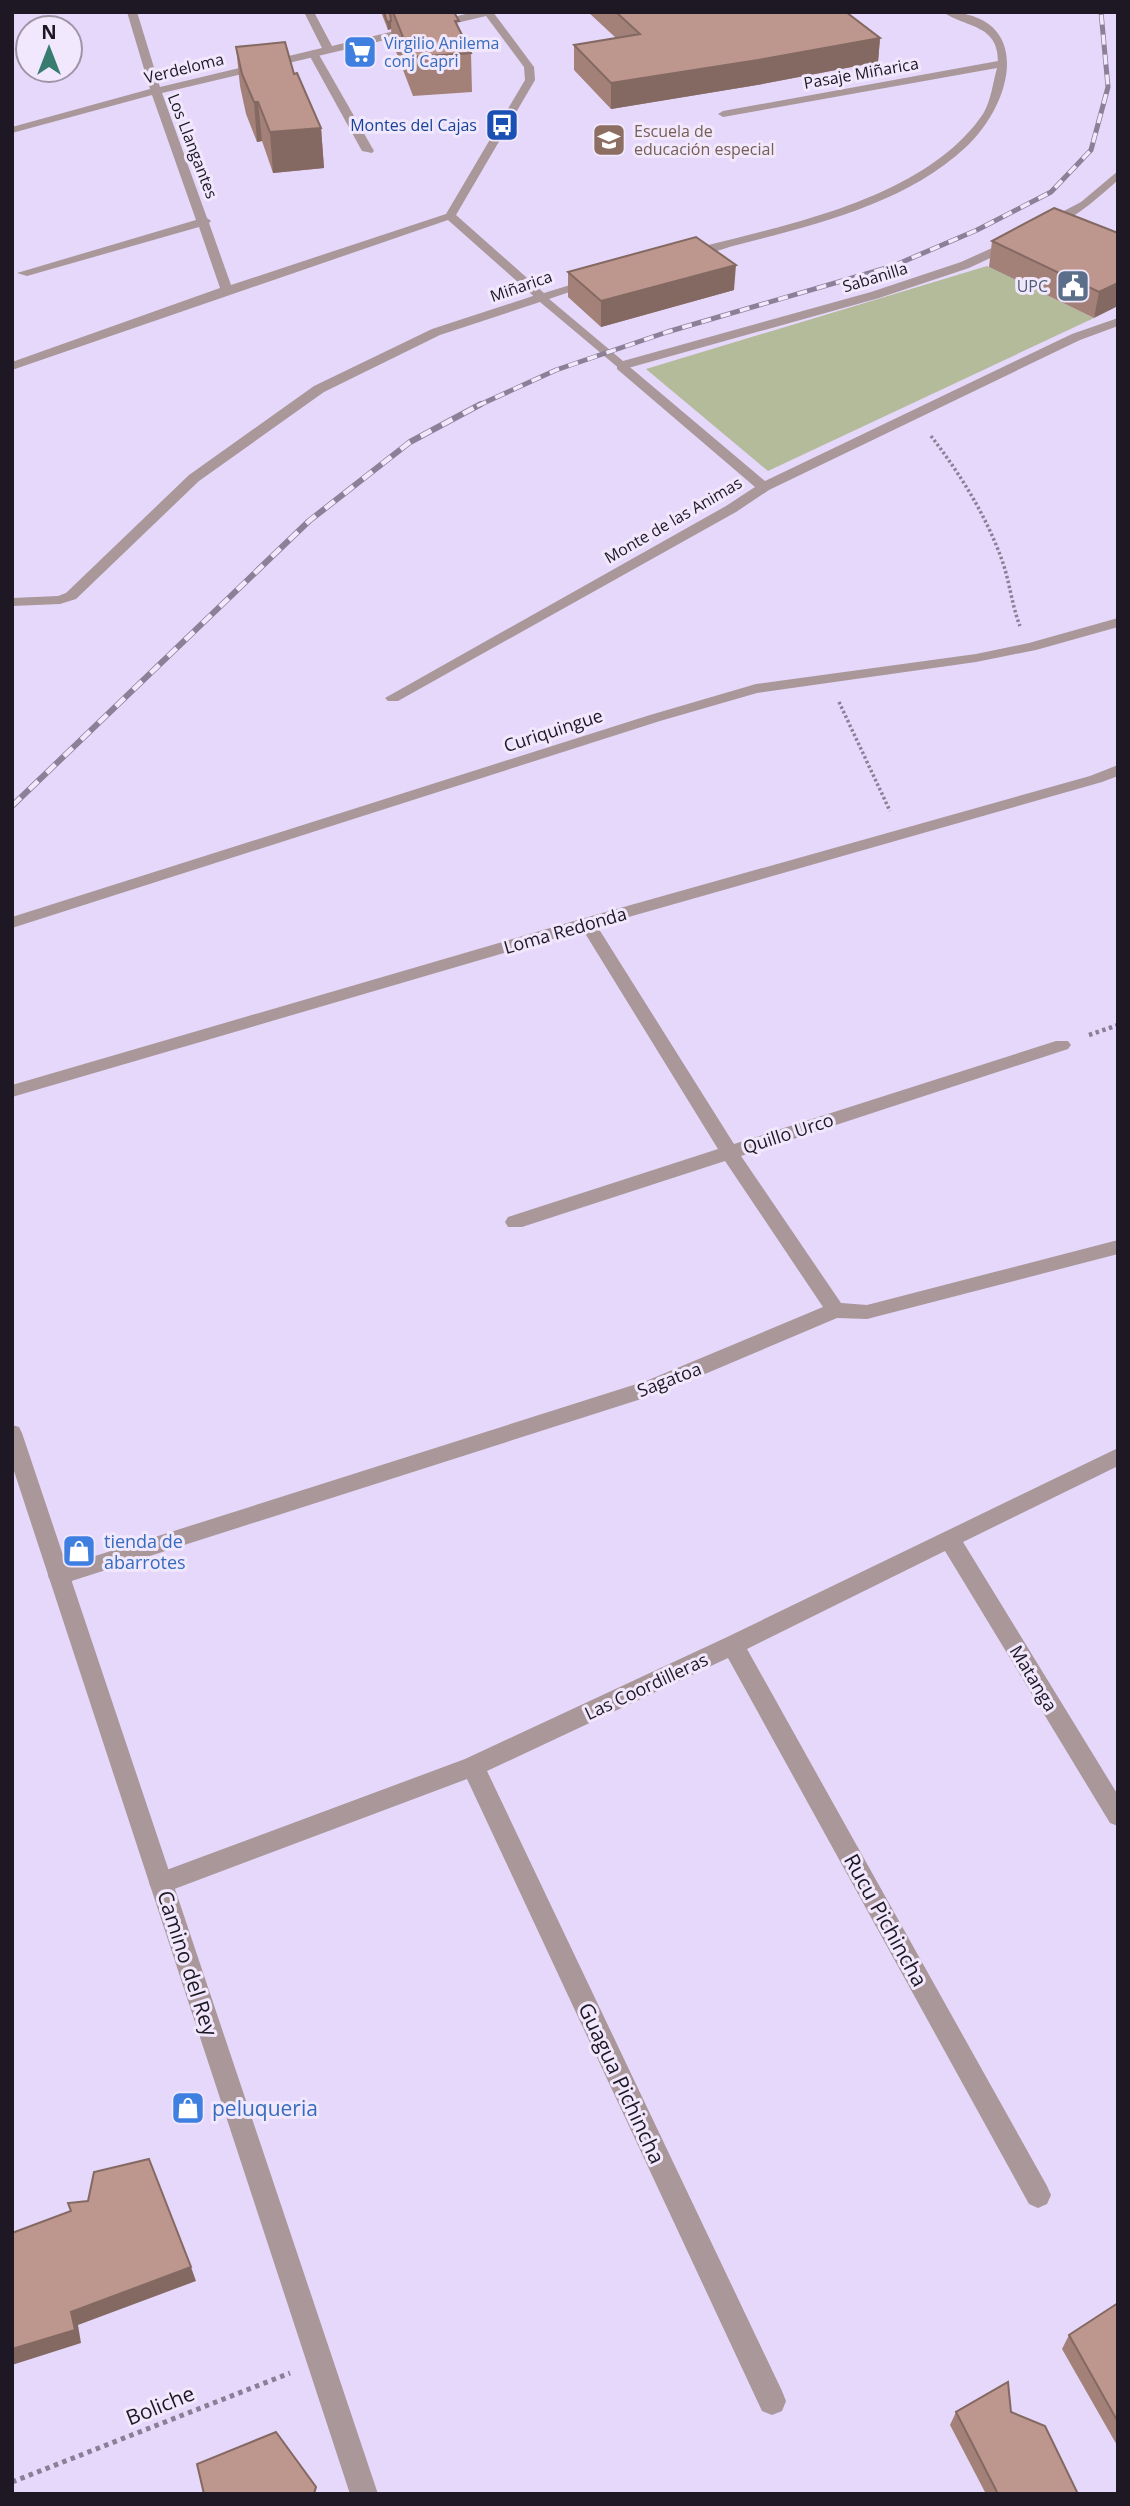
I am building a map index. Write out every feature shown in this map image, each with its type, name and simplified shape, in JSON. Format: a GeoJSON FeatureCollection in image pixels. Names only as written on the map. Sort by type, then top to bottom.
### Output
{"type":"FeatureCollection","features":[{"type":"Feature","properties":{"kind":"street","name":"Los Llangantes"},"geometry":{"type":"LineString","coordinates":[[132,12],[156,91],[205,221],[227,290]]}},
{"type":"Feature","properties":{"kind":"street"},"geometry":{"type":"LineString","coordinates":[[309,12],[328,49]]}},
{"type":"Feature","properties":{"kind":"street","name":"Verdeloma"},"geometry":{"type":"LineString","coordinates":[[12,130],[156,91],[488,12]]}},
{"type":"Feature","properties":{"kind":"street"},"geometry":{"type":"LineString","coordinates":[[12,366],[227,290],[450,216],[530,80],[528,67],[488,12]]}},
{"type":"Feature","properties":{"kind":"street"},"geometry":{"type":"LineString","coordinates":[[675,258],[835,212],[901,187],[954,154],[988,113],[1005,63],[1001,42],[995,32],[948,12]]}},
{"type":"Feature","properties":{"kind":"street"},"geometry":{"type":"LineString","coordinates":[[313,53],[368,151]]}},
{"type":"Feature","properties":{"kind":"street","name":"Pasaje Miñarica"},"geometry":{"type":"LineString","coordinates":[[723,114],[1005,63]]}},
{"type":"Feature","properties":{"kind":"street"},"geometry":{"type":"LineString","coordinates":[[1035,230],[1053,226],[1085,204],[1118,174]]}},
{"type":"Feature","properties":{"kind":"street"},"geometry":{"type":"LineString","coordinates":[[450,216],[764,487]]}},
{"type":"Feature","properties":{"kind":"street"},"geometry":{"type":"LineString","coordinates":[[23,274],[205,221]]}},
{"type":"Feature","properties":{"kind":"street","name":"Sabanilla"},"geometry":{"type":"LineString","coordinates":[[621,366],[875,295],[965,265],[1023,237]]}},
{"type":"Feature","properties":{"kind":"street","name":"Miñarica"},"geometry":{"type":"LineString","coordinates":[[12,602],[60,600],[71,596],[194,478],[319,389],[436,332],[609,277]]}},
{"type":"Feature","properties":{"kind":"street","name":"Monte de las Animas"},"geometry":{"type":"LineString","coordinates":[[393,698],[731,509],[764,487],[1076,337],[1118,322]]}},
{"type":"Feature","properties":{"kind":"street","name":"Curiquingue"},"geometry":{"type":"LineString","coordinates":[[12,923],[602,734],[756,689],[976,658],[1031,647],[1118,622]]}},
{"type":"Feature","properties":{"kind":"street","name":"Loma Redonda"},"geometry":{"type":"LineString","coordinates":[[12,1091],[587,923],[1096,779],[1118,770]]}},
{"type":"Feature","properties":{"kind":"street"},"geometry":{"type":"LineString","coordinates":[[587,923],[729,1152],[835,1310],[867,1312],[1118,1247]]}},
{"type":"Feature","properties":{"kind":"street","name":"Quillo Urco"},"geometry":{"type":"LineString","coordinates":[[515,1222],[1062,1045]]}},
{"type":"Feature","properties":{"kind":"street","name":"Sagatoa"},"geometry":{"type":"LineString","coordinates":[[59,1576],[653,1387],[835,1310]]}},
{"type":"Feature","properties":{"kind":"street","name":"Camino del Rey"},"geometry":{"type":"LineString","coordinates":[[12,1433],[364,2494]]}},
{"type":"Feature","properties":{"kind":"street","name":"Las Coordilleras"},"geometry":{"type":"LineString","coordinates":[[161,1882],[239,1856],[473,1766],[733,1646],[1118,1456]]}},
{"type":"Feature","properties":{"kind":"street","name":"Matanga"},"geometry":{"type":"LineString","coordinates":[[950,1540],[1118,1816]]}},
{"type":"Feature","properties":{"kind":"street","name":"Rucu Pichincha"},"geometry":{"type":"LineString","coordinates":[[733,1646],[1038,2195]]}},
{"type":"Feature","properties":{"kind":"street","name":"Guagua Pichincha"},"geometry":{"type":"LineString","coordinates":[[473,1766],[772,2401]]}},
{"type":"Feature","properties":{"kind":"path"},"geometry":{"type":"LineString","coordinates":[[916,416],[954,465],[979,509],[1008,579],[1017,620],[1031,647]]}},
{"type":"Feature","properties":{"kind":"path"},"geometry":{"type":"LineString","coordinates":[[843,710],[901,834]]}},
{"type":"Feature","properties":{"kind":"path","name":"Boliche"},"geometry":{"type":"LineString","coordinates":[[12,2482],[320,2362]]}},
{"type":"Feature","properties":{"kind":"green space"},"geometry":{"type":"Polygon","coordinates":[[[987,266],[1094,318],[768,471],[646,369],[987,266]]]}},
{"type":"Feature","properties":{"kind":"building"},"geometry":{"type":"Polygon","coordinates":[[[384,12],[390,12],[391,21],[387,22],[384,12]]]}},
{"type":"Feature","properties":{"kind":"building"},"geometry":{"type":"Polygon","coordinates":[[[393,12],[454,12],[459,21],[455,21],[471,53],[411,57],[393,12]]]}},
{"type":"Feature","properties":{"kind":"building"},"geometry":{"type":"Polygon","coordinates":[[[616,12],[846,12],[880,38],[611,83],[574,45],[640,34],[616,12]]]}},
{"type":"Feature","properties":{"kind":"building"},"geometry":{"type":"Polygon","coordinates":[[[285,42],[294,74],[297,73],[321,128],[270,132],[258,102],[254,102],[242,74],[236,47],[285,42]]]}},
{"type":"Feature","properties":{"kind":"building"},"geometry":{"type":"Polygon","coordinates":[[[1054,208],[1118,233],[1118,283],[1099,292],[992,241],[1054,208]]]}},
{"type":"Feature","properties":{"kind":"building"},"geometry":{"type":"Polygon","coordinates":[[[696,237],[736,265],[601,301],[568,272],[696,237]]]}},
{"type":"Feature","properties":{"kind":"building"},"geometry":{"type":"Polygon","coordinates":[[[149,2159],[191,2267],[71,2312],[75,2330],[12,2349],[12,2233],[71,2211],[68,2203],[88,2201],[94,2172],[149,2159]]]}},
{"type":"Feature","properties":{"kind":"building"},"geometry":{"type":"Polygon","coordinates":[[[1118,2303],[1118,2422],[1069,2335],[1118,2303]]]}},
{"type":"Feature","properties":{"kind":"building"},"geometry":{"type":"Polygon","coordinates":[[[1008,2382],[1011,2412],[1045,2426],[1078,2494],[998,2494],[956,2412],[1008,2382]]]}},
{"type":"Feature","properties":{"kind":"building"},"geometry":{"type":"Polygon","coordinates":[[[276,2432],[316,2487],[314,2494],[204,2494],[197,2464],[276,2432]]]}},
{"type":"Feature","properties":{"kind":"railway"},"geometry":{"type":"LineString","coordinates":[[479,405],[556,370],[667,332],[893,266],[977,230],[1051,192],[1091,150],[1108,87],[1101,12]]}},
{"type":"Feature","properties":{"kind":"railway"},"geometry":{"type":"LineString","coordinates":[[12,806],[309,521],[410,442],[479,405]]}},
{"type":"Feature","properties":{"kind":"place","name":"Virgilio Anilema conj Capri"},"geometry":{"type":"Point","coordinates":[360,52]}},
{"type":"Feature","properties":{"kind":"place","name":"Montes del Cajas"},"geometry":{"type":"Point","coordinates":[502,125]}},
{"type":"Feature","properties":{"kind":"place","name":"Escuela de educación especial"},"geometry":{"type":"Point","coordinates":[609,140]}},
{"type":"Feature","properties":{"kind":"place","name":"UPC"},"geometry":{"type":"Point","coordinates":[1073,286]}},
{"type":"Feature","properties":{"kind":"place","name":"tienda de abarrotes"},"geometry":{"type":"Point","coordinates":[79,1551]}},
{"type":"Feature","properties":{"kind":"place","name":"peluqueria"},"geometry":{"type":"Point","coordinates":[188,2108]}}]}
